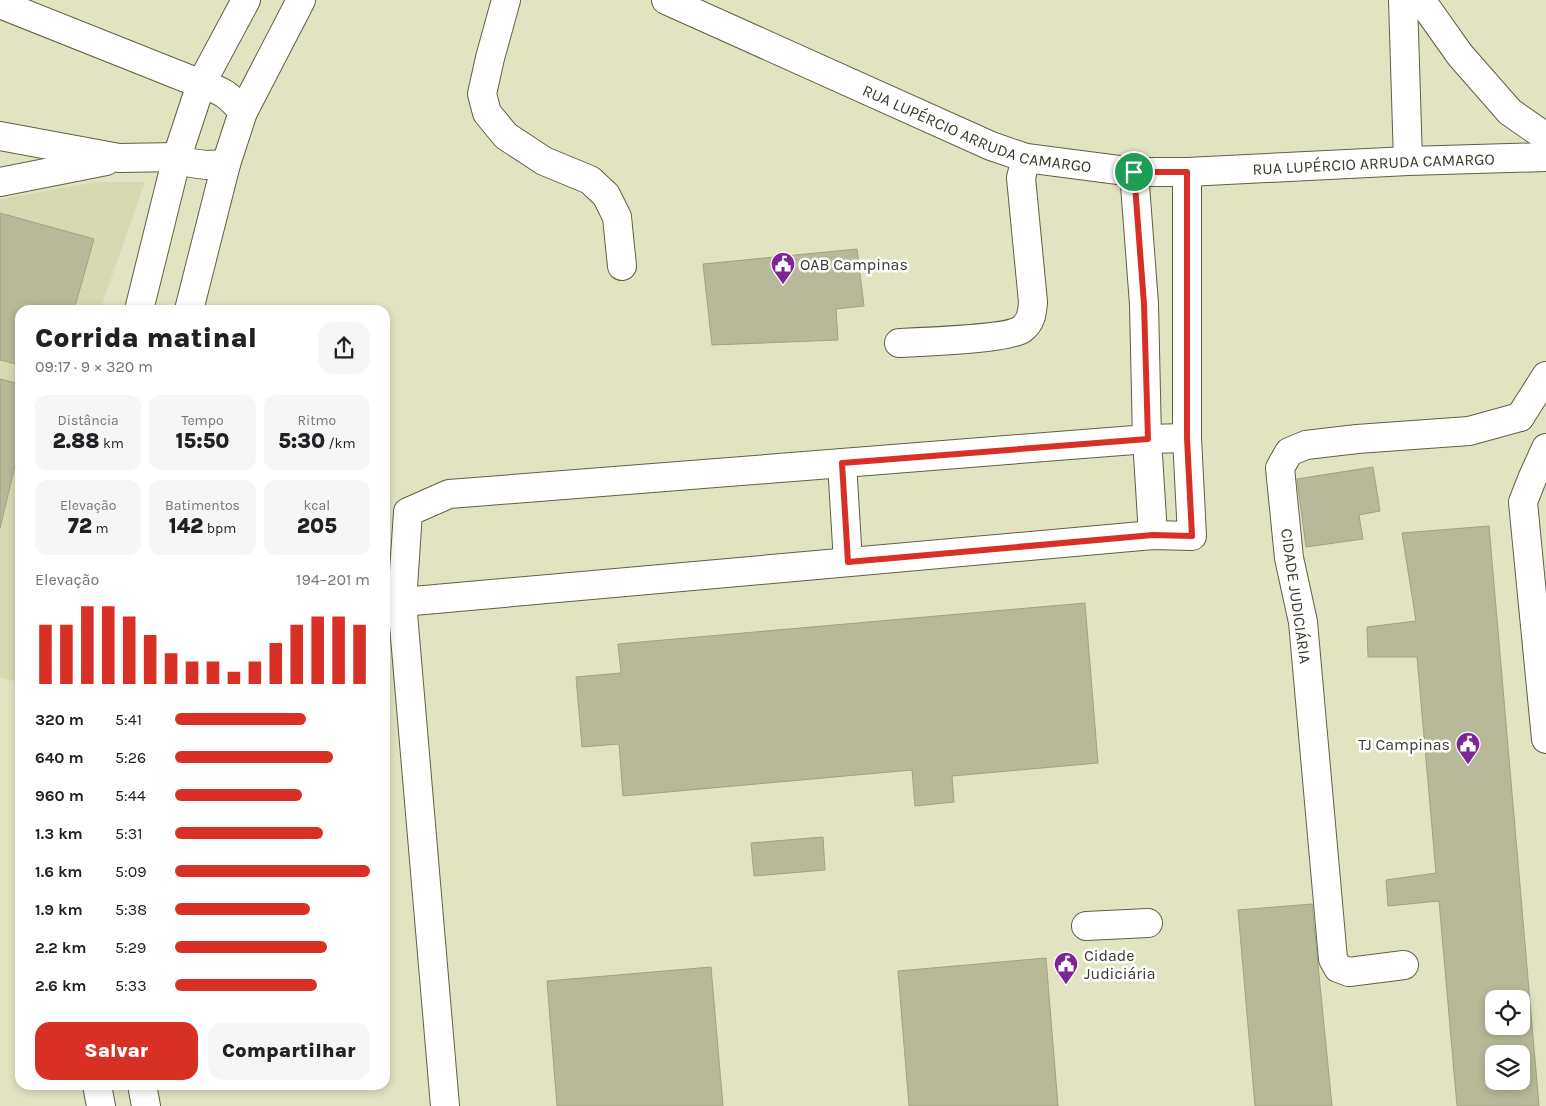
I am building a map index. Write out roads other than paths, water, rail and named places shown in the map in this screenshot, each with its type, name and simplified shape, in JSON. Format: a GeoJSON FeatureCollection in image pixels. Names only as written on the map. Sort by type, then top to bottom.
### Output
{"type":"FeatureCollection","features":[{"type":"Feature","properties":{"kind":"street"},"geometry":{"type":"LineString","coordinates":[[140,305],[177,157],[201,84],[246,0]]}},
{"type":"Feature","properties":{"kind":"street"},"geometry":{"type":"LineString","coordinates":[[191,305],[226,164],[243,112],[301,0]]}},
{"type":"Feature","properties":{"kind":"street"},"geometry":{"type":"LineString","coordinates":[[506,0],[482,94],[487,113],[506,136],[544,161],[590,180],[606,195],[617,217],[622,266]]}},
{"type":"Feature","properties":{"kind":"street","name":"RUA LUPÉRCIO ARRUDA CAMARGO"},"geometry":{"type":"LineString","coordinates":[[666,0],[991,146],[1026,158],[1134,172],[1187,172],[1408,160],[1546,157]]}},
{"type":"Feature","properties":{"kind":"street"},"geometry":{"type":"LineString","coordinates":[[1402,0],[1408,160]]}},
{"type":"Feature","properties":{"kind":"street"},"geometry":{"type":"LineString","coordinates":[[1422,0],[1460,55],[1510,112],[1546,137]]}},
{"type":"Feature","properties":{"kind":"street"},"geometry":{"type":"LineString","coordinates":[[0,4],[218,90],[231,97],[243,112]]}},
{"type":"Feature","properties":{"kind":"street"},"geometry":{"type":"LineString","coordinates":[[0,136],[119,158]]}},
{"type":"Feature","properties":{"kind":"street"},"geometry":{"type":"LineString","coordinates":[[0,182],[119,158],[177,157],[191,163],[206,165],[226,164]]}},
{"type":"Feature","properties":{"kind":"street"},"geometry":{"type":"LineString","coordinates":[[900,343],[1002,336],[1020,331],[1031,320],[1033,302],[1021,178],[1026,158]]}},
{"type":"Feature","properties":{"kind":"street"},"geometry":{"type":"LineString","coordinates":[[1134,172],[1144,304],[1153,535]]}},
{"type":"Feature","properties":{"kind":"street"},"geometry":{"type":"LineString","coordinates":[[402,602],[1153,535],[1192,536],[1187,438],[1187,172]]}},
{"type":"Feature","properties":{"kind":"street"},"geometry":{"type":"LineString","coordinates":[[1144,304],[1186,306]]}},
{"type":"Feature","properties":{"kind":"street"},"geometry":{"type":"LineString","coordinates":[[1546,376],[1520,416],[1546,435]]}},
{"type":"Feature","properties":{"kind":"street","name":"CIDADE JUDICIÁRIA"},"geometry":{"type":"LineString","coordinates":[[1404,965],[1349,972],[1338,968],[1333,959],[1303,622],[1289,558],[1280,468],[1289,452],[1306,445],[1357,439],[1469,431],[1520,416]]}},
{"type":"Feature","properties":{"kind":"street"},"geometry":{"type":"LineString","coordinates":[[445,1106],[402,602],[408,512],[449,494],[1148,439],[1187,438]]}},
{"type":"Feature","properties":{"kind":"street"},"geometry":{"type":"LineString","coordinates":[[1546,448],[1523,502],[1546,739]]}},
{"type":"Feature","properties":{"kind":"street"},"geometry":{"type":"LineString","coordinates":[[842,463],[848,562]]}},
{"type":"Feature","properties":{"kind":"street"},"geometry":{"type":"LineString","coordinates":[[1086,926],[1148,923]]}},
{"type":"Feature","properties":{"kind":"street"},"geometry":{"type":"LineString","coordinates":[[98,1090],[101,1106]]}},
{"type":"Feature","properties":{"kind":"street"},"geometry":{"type":"LineString","coordinates":[[143,1090],[146,1106]]}},
{"type":"Feature","properties":{"kind":"place","name":"OAB Campinas"},"geometry":{"type":"Point","coordinates":[783,285]}},
{"type":"Feature","properties":{"kind":"place","name":"TJ Campinas"},"geometry":{"type":"Point","coordinates":[1468,765]}},
{"type":"Feature","properties":{"kind":"place","name":"Cidade Judiciária"},"geometry":{"type":"Point","coordinates":[1066,985]}}]}
